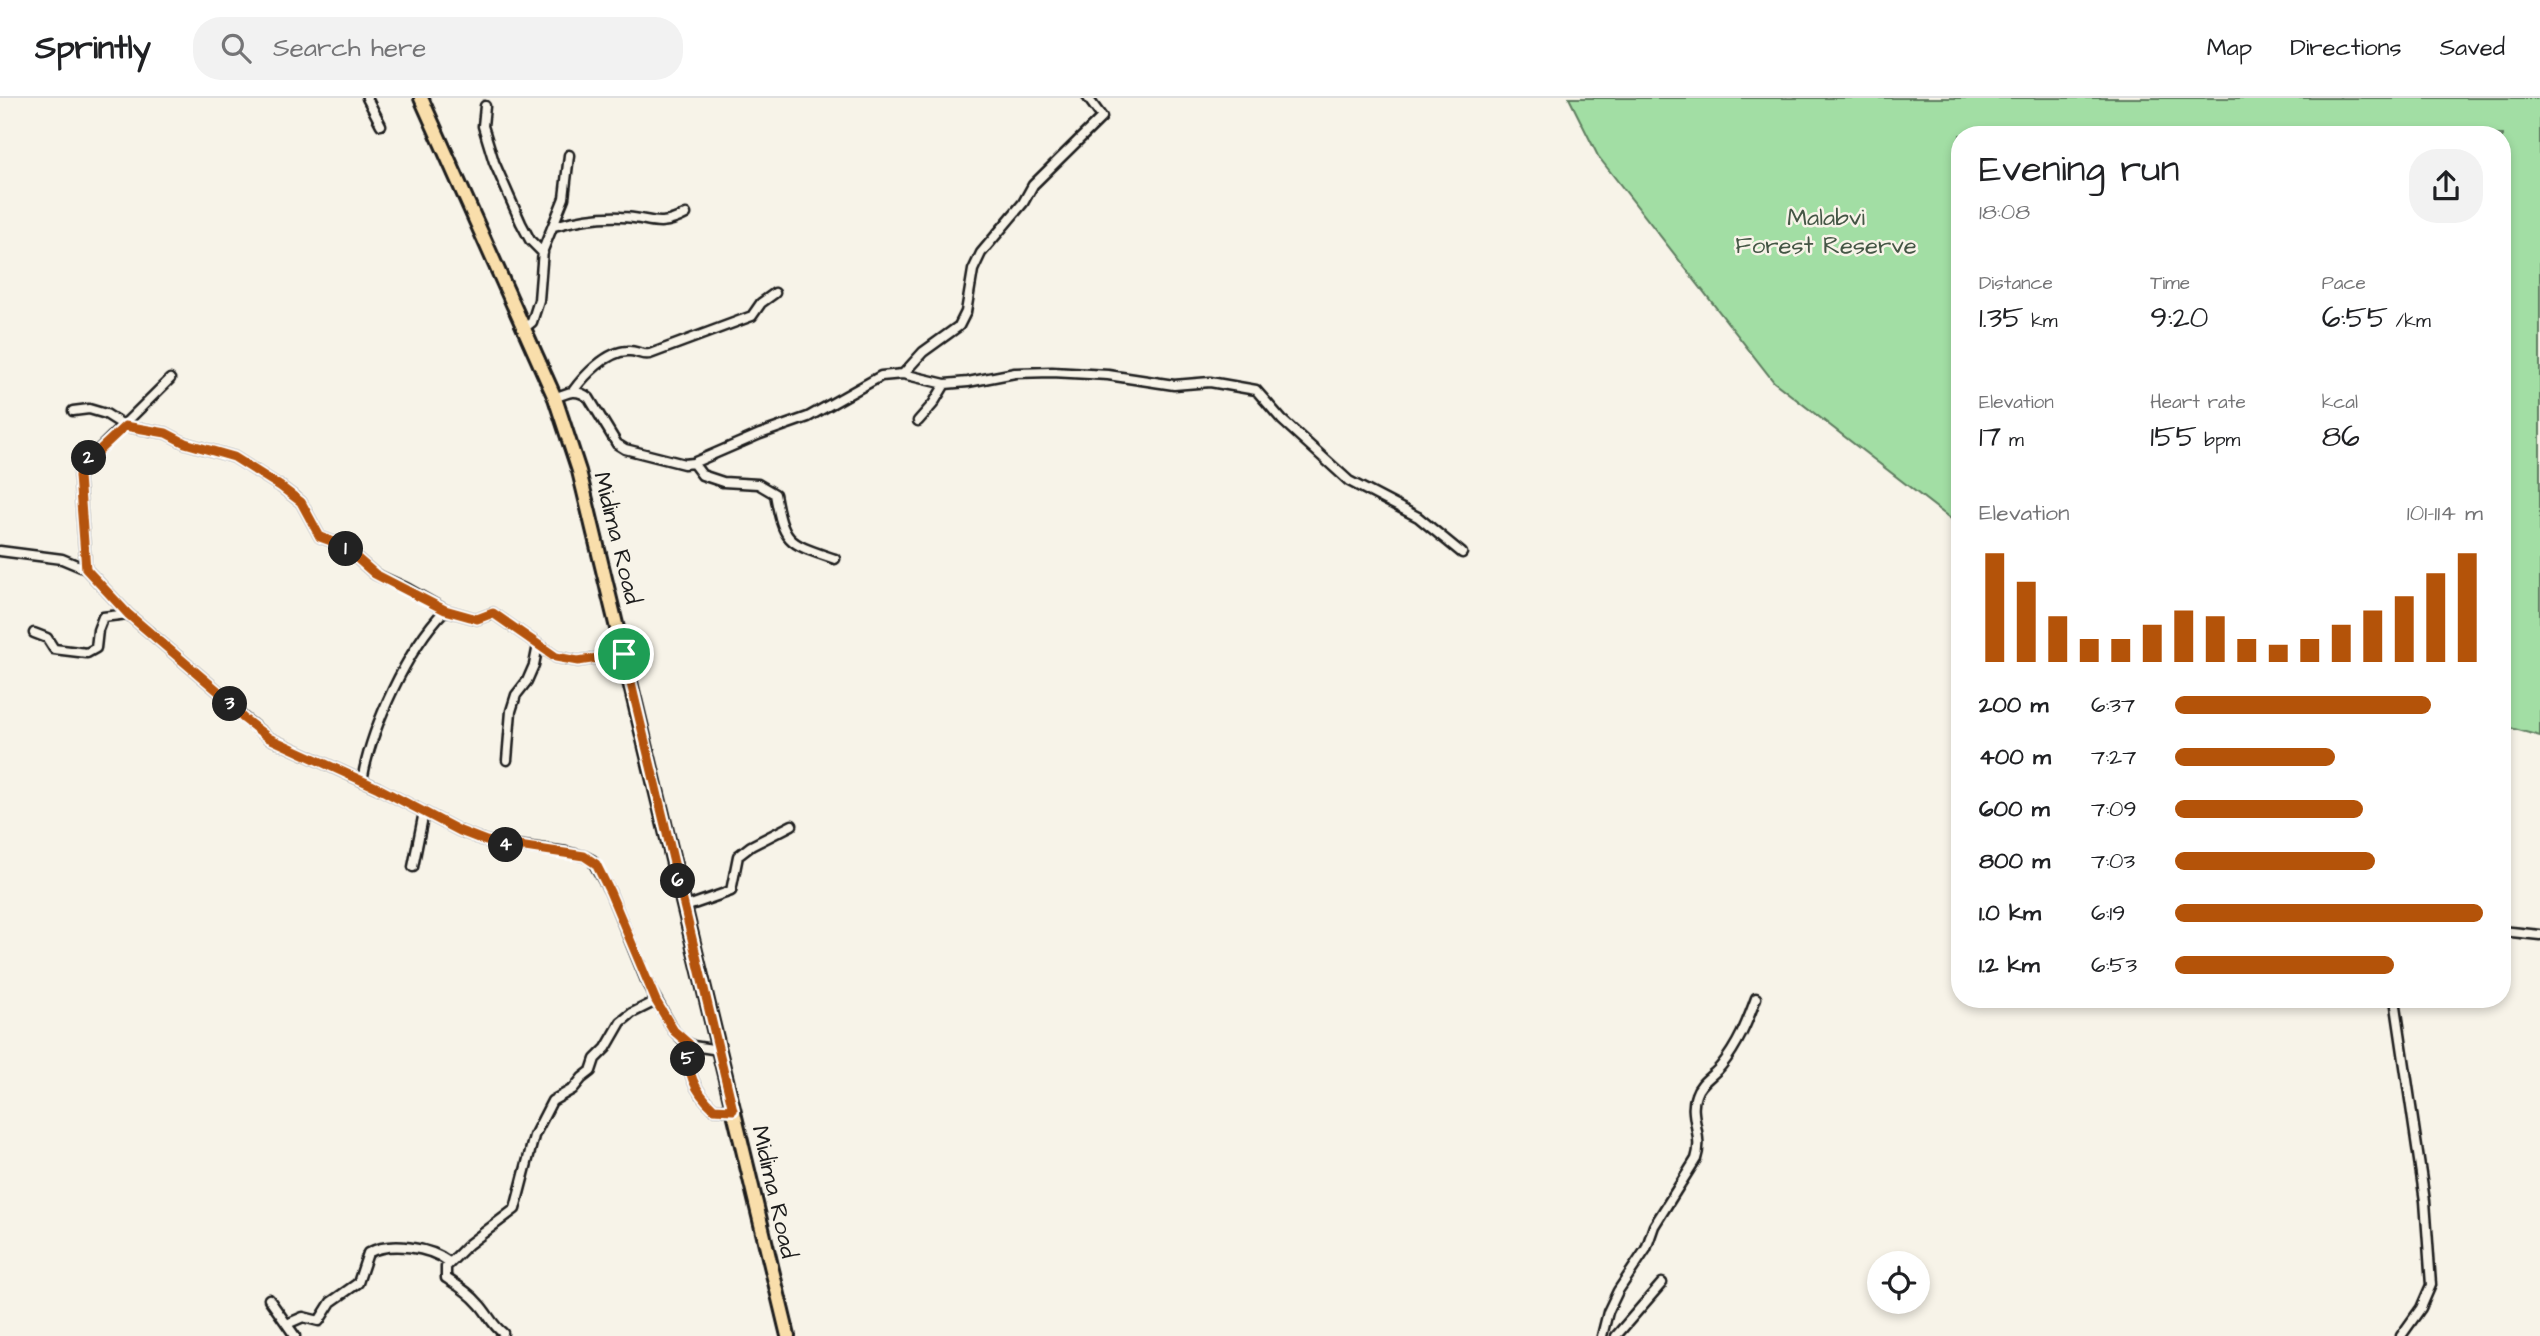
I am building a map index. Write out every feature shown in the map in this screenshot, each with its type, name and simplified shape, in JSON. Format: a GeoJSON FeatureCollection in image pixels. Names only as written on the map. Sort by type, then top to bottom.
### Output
{"type":"FeatureCollection","features":[{"type":"Feature","properties":{"kind":"main road","name":"Midima Road"},"geometry":{"type":"LineString","coordinates":[[421,98],[555,398],[579,471],[788,1336]]}},
{"type":"Feature","properties":{"kind":"street"},"geometry":{"type":"LineString","coordinates":[[367,98],[381,125]]}},
{"type":"Feature","properties":{"kind":"street"},"geometry":{"type":"LineString","coordinates":[[904,374],[923,352],[959,326],[966,312],[973,270],[981,253],[1023,203],[1033,185],[1102,117],[1088,98]]}},
{"type":"Feature","properties":{"kind":"street"},"geometry":{"type":"LineString","coordinates":[[485,106],[483,127],[494,162],[521,223],[530,240],[542,253]]}},
{"type":"Feature","properties":{"kind":"street"},"geometry":{"type":"LineString","coordinates":[[523,329],[532,322],[539,300],[542,253],[567,187],[569,155]]}},
{"type":"Feature","properties":{"kind":"street"},"geometry":{"type":"LineString","coordinates":[[554,226],[571,221],[620,217],[662,223],[686,214]]}},
{"type":"Feature","properties":{"kind":"street"},"geometry":{"type":"LineString","coordinates":[[555,398],[573,391],[597,365],[612,356],[628,351],[644,356],[734,323],[752,316],[761,303],[775,293]]}},
{"type":"Feature","properties":{"kind":"street"},"geometry":{"type":"LineString","coordinates":[[573,391],[583,392],[589,398],[609,435],[625,449],[684,464],[693,463],[808,417],[881,376],[904,374],[944,384],[1015,373],[1052,372],[1108,375],[1174,385],[1210,382],[1256,390],[1282,420],[1349,481],[1407,510],[1462,553]]}},
{"type":"Feature","properties":{"kind":"street"},"geometry":{"type":"LineString","coordinates":[[86,569],[80,468],[170,379]]}},
{"type":"Feature","properties":{"kind":"street"},"geometry":{"type":"LineString","coordinates":[[918,421],[933,404],[944,384]]}},
{"type":"Feature","properties":{"kind":"street"},"geometry":{"type":"LineString","coordinates":[[73,411],[98,412],[125,426],[166,433],[185,443],[234,457],[301,502],[320,537],[342,545],[375,574],[445,610],[477,619],[493,613],[556,657],[578,661],[624,654]]}},
{"type":"Feature","properties":{"kind":"street"},"geometry":{"type":"LineString","coordinates":[[693,463],[702,475],[723,482],[758,484],[775,494],[780,524],[788,536],[801,547],[835,559]]}},
{"type":"Feature","properties":{"kind":"street"},"geometry":{"type":"LineString","coordinates":[[0,551],[62,559],[86,569],[128,614],[218,691],[243,718],[269,738],[460,831],[486,841],[584,856],[592,860],[610,892],[656,1001],[674,1031],[689,1044],[719,1049]]}},
{"type":"Feature","properties":{"kind":"street"},"geometry":{"type":"LineString","coordinates":[[362,781],[367,753],[399,680],[419,641],[445,610]]}},
{"type":"Feature","properties":{"kind":"street"},"geometry":{"type":"LineString","coordinates":[[34,633],[47,638],[54,649],[87,653],[96,648],[98,629],[103,617],[128,614]]}},
{"type":"Feature","properties":{"kind":"street"},"geometry":{"type":"LineString","coordinates":[[507,760],[511,711],[516,695],[527,681],[534,665],[538,645]]}},
{"type":"Feature","properties":{"kind":"street"},"geometry":{"type":"LineString","coordinates":[[413,867],[424,812]]}},
{"type":"Feature","properties":{"kind":"street"},"geometry":{"type":"LineString","coordinates":[[685,907],[731,891],[738,856],[751,846],[792,825]]}},
{"type":"Feature","properties":{"kind":"street"},"geometry":{"type":"LineString","coordinates":[[2511,932],[2540,935]]}},
{"type":"Feature","properties":{"kind":"street"},"geometry":{"type":"LineString","coordinates":[[1602,1336],[1608,1312],[1618,1291],[1646,1250],[1654,1226],[1696,1159],[1700,1147],[1694,1108],[1697,1091],[1720,1068],[1739,1041],[1756,998]]}},
{"type":"Feature","properties":{"kind":"street"},"geometry":{"type":"LineString","coordinates":[[503,1333],[492,1325],[474,1298],[446,1278],[446,1268],[449,1262],[484,1232],[515,1209],[534,1136],[552,1101],[573,1089],[591,1071],[595,1059],[606,1048],[621,1022],[656,1001]]}},
{"type":"Feature","properties":{"kind":"street"},"geometry":{"type":"LineString","coordinates":[[2396,1008],[2424,1201],[2431,1284],[2421,1308],[2400,1336]]}},
{"type":"Feature","properties":{"kind":"street"},"geometry":{"type":"LineString","coordinates":[[689,1044],[689,1063],[698,1093],[714,1109],[733,1110]]}},
{"type":"Feature","properties":{"kind":"street"},"geometry":{"type":"LineString","coordinates":[[287,1324],[303,1317],[318,1321],[331,1302],[358,1283],[364,1261],[368,1253],[374,1250],[392,1247],[417,1248],[429,1254],[436,1254],[449,1262]]}},
{"type":"Feature","properties":{"kind":"street"},"geometry":{"type":"LineString","coordinates":[[1616,1336],[1662,1283]]}},
{"type":"Feature","properties":{"kind":"street"},"geometry":{"type":"LineString","coordinates":[[269,1299],[295,1336]]}},
{"type":"Feature","properties":{"kind":"green space","name":"Malabvi Forest Reserve"},"geometry":{"type":"Polygon","coordinates":[[[1569,98],[2540,98],[2540,736],[2511,728],[2511,126],[1951,126],[1951,519],[1774,382],[1598,156],[1569,98]]]}},
{"type":"Feature","properties":{"kind":"route"},"geometry":{"type":"LineString","coordinates":[[125,426],[166,433],[185,443],[234,457],[258,471],[301,502],[320,537],[342,545],[375,574],[445,610],[477,619],[493,613],[556,657],[578,661],[624,654],[733,1110],[714,1109],[694,1086],[689,1063],[689,1044],[674,1031],[656,1001],[610,892],[592,860],[566,852],[486,841],[460,831],[378,788],[269,738],[253,726],[218,691],[128,614],[86,569],[80,468],[125,426]]}}]}
